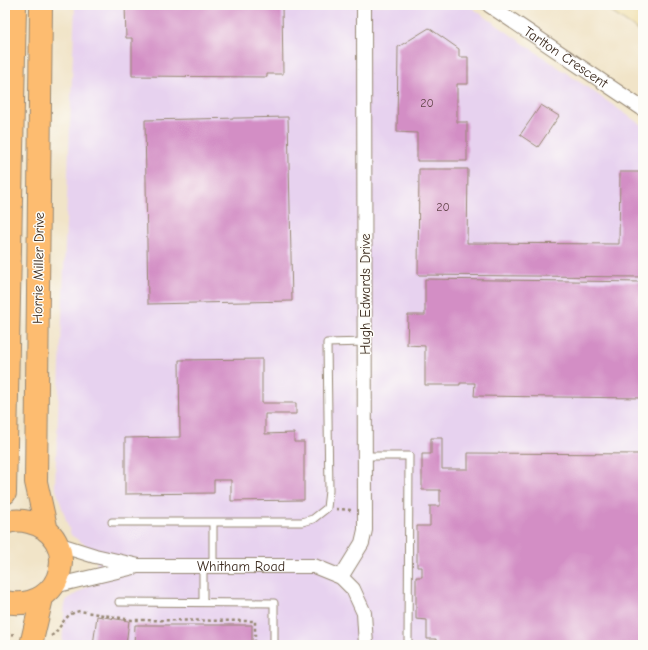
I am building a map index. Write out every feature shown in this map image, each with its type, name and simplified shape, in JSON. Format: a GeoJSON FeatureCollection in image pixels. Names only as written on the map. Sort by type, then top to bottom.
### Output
{"type":"FeatureCollection","features":[{"type":"Feature","properties":{"kind":"main road","name":"Horrie Miller Drive"},"geometry":{"type":"LineString","coordinates":[[5,493],[15,5]]}},
{"type":"Feature","properties":{"kind":"main road","name":"Horrie Miller Drive"},"geometry":{"type":"LineString","coordinates":[[38,641],[48,592],[61,566],[61,555],[52,538],[39,501],[36,469],[41,5]]}},
{"type":"Feature","properties":{"kind":"main road"},"geometry":{"type":"LineString","coordinates":[[5,523],[22,520],[35,523],[52,538]]}},
{"type":"Feature","properties":{"kind":"main road"},"geometry":{"type":"LineString","coordinates":[[5,602],[17,605],[30,603],[48,592]]}},
{"type":"Feature","properties":{"kind":"street","name":"Hugh Edwards Drive"},"geometry":{"type":"LineString","coordinates":[[341,577],[362,543],[364,537],[366,511],[364,5]]}},
{"type":"Feature","properties":{"kind":"street","name":"Tarlton Crescent"},"geometry":{"type":"LineString","coordinates":[[489,5],[643,109]]}},
{"type":"Feature","properties":{"kind":"street","name":"Whitham Road"},"geometry":{"type":"LineString","coordinates":[[52,538],[95,556],[138,566],[314,566],[341,577]]}},
{"type":"Feature","properties":{"kind":"street","name":"Whitham Road"},"geometry":{"type":"LineString","coordinates":[[48,592],[138,566]]}},
{"type":"Feature","properties":{"kind":"street"},"geometry":{"type":"LineString","coordinates":[[341,577],[353,589],[364,613],[366,645]]}},
{"type":"Feature","properties":{"kind":"lane"},"geometry":{"type":"LineString","coordinates":[[112,522],[302,522],[313,519],[327,508],[329,491],[327,343],[366,342]]}},
{"type":"Feature","properties":{"kind":"lane"},"geometry":{"type":"LineString","coordinates":[[366,456],[409,456],[408,645]]}},
{"type":"Feature","properties":{"kind":"lane"},"geometry":{"type":"LineString","coordinates":[[203,602],[213,522]]}},
{"type":"Feature","properties":{"kind":"lane"},"geometry":{"type":"LineString","coordinates":[[119,602],[274,603],[274,645]]}},
{"type":"Feature","properties":{"kind":"path"},"geometry":{"type":"LineString","coordinates":[[327,508],[366,511]]}},
{"type":"Feature","properties":{"kind":"path"},"geometry":{"type":"LineString","coordinates":[[38,641],[53,635],[66,617],[72,613],[80,611],[132,620],[255,621],[255,645]]}},
{"type":"Feature","properties":{"kind":"shaded area"},"geometry":{"type":"Polygon","coordinates":[[[75,5],[468,5],[643,126],[643,645],[62,645],[65,601],[96,581],[97,553],[71,535],[55,486],[75,5]]]}},
{"type":"Feature","properties":{"kind":"sand"},"geometry":{"type":"Polygon","coordinates":[[[601,5],[643,5],[643,34],[601,5]]]}},
{"type":"Feature","properties":{"kind":"building"},"geometry":{"type":"Polygon","coordinates":[[[125,5],[282,5],[283,74],[267,74],[267,77],[132,76],[132,38],[126,38],[125,5]]]}},
{"type":"Feature","properties":{"kind":"building"},"geometry":{"type":"Polygon","coordinates":[[[429,28],[459,49],[459,57],[468,57],[468,84],[457,84],[457,122],[467,122],[467,161],[417,161],[417,133],[397,132],[398,47],[429,28]]]}},
{"type":"Feature","properties":{"kind":"building"},"geometry":{"type":"Polygon","coordinates":[[[541,105],[559,116],[538,147],[520,135],[541,105]]]}},
{"type":"Feature","properties":{"kind":"building"},"geometry":{"type":"Polygon","coordinates":[[[288,117],[292,301],[148,304],[145,120],[288,117]]]}},
{"type":"Feature","properties":{"kind":"building"},"geometry":{"type":"Polygon","coordinates":[[[419,169],[468,169],[467,243],[619,244],[620,172],[643,172],[643,277],[418,275],[419,169]]]}},
{"type":"Feature","properties":{"kind":"building"},"geometry":{"type":"Polygon","coordinates":[[[425,279],[643,282],[643,398],[474,396],[475,383],[460,383],[460,385],[425,385],[425,346],[407,345],[408,315],[425,315],[425,279]]]}},
{"type":"Feature","properties":{"kind":"building"},"geometry":{"type":"Polygon","coordinates":[[[262,359],[262,403],[296,403],[296,414],[265,414],[265,434],[294,433],[294,442],[304,442],[304,500],[231,501],[231,480],[214,480],[214,493],[125,494],[125,438],[180,437],[179,360],[262,359]]]}},
{"type":"Feature","properties":{"kind":"building"},"geometry":{"type":"Polygon","coordinates":[[[431,438],[442,438],[442,469],[468,469],[468,453],[643,454],[642,645],[436,645],[436,639],[427,639],[427,620],[416,619],[416,577],[422,577],[422,567],[417,567],[417,526],[430,526],[430,506],[440,506],[440,490],[422,490],[422,454],[431,454],[431,438]]]}},
{"type":"Feature","properties":{"kind":"building"},"geometry":{"type":"Polygon","coordinates":[[[97,616],[129,621],[126,645],[93,645],[97,616]]]}},
{"type":"Feature","properties":{"kind":"building"},"geometry":{"type":"Polygon","coordinates":[[[135,625],[252,625],[252,645],[134,645],[135,625]]]}}]}
